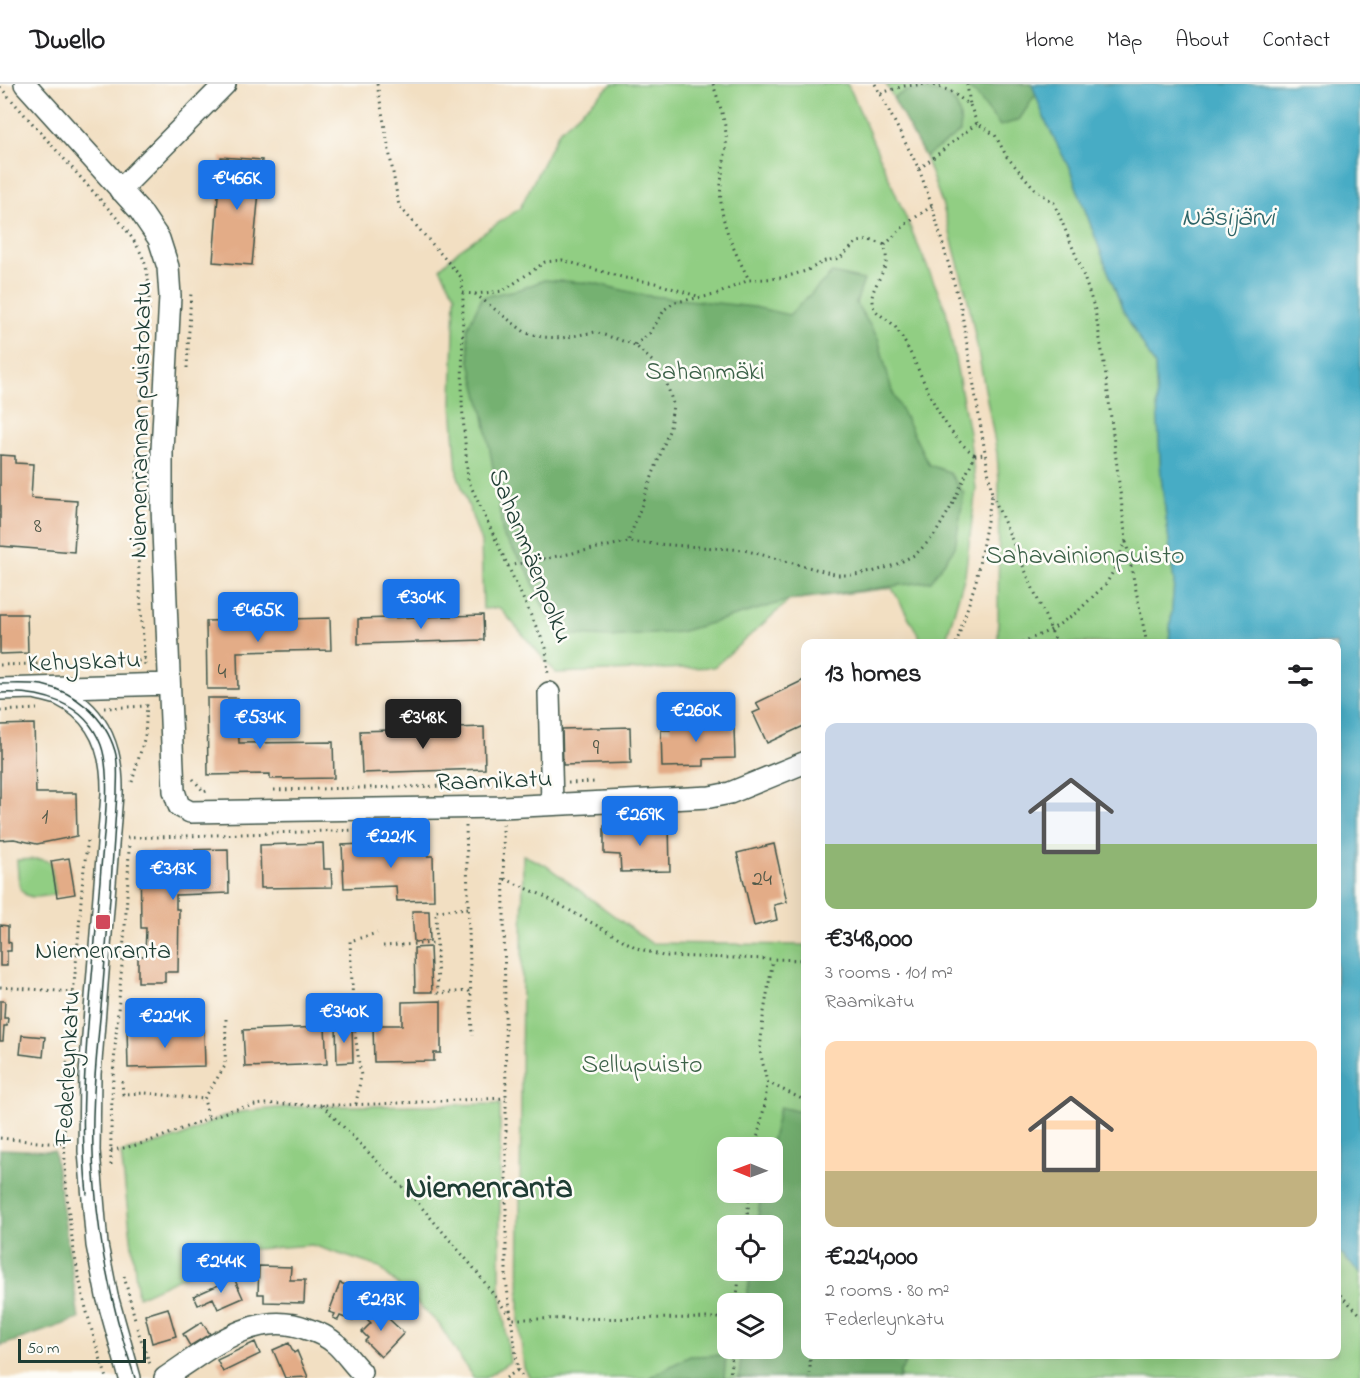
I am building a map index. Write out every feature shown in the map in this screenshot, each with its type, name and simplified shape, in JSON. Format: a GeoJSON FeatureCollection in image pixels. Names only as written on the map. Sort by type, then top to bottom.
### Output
{"type":"FeatureCollection","features":[{"type":"Feature","properties":{"kind":"street","name":"Niemenrannan puistokatu"},"geometry":{"type":"LineString","coordinates":[[26,84],[112,197],[140,211],[159,239],[168,267],[170,296],[162,495],[174,791],[179,806]]}},
{"type":"Feature","properties":{"kind":"street"},"geometry":{"type":"LineString","coordinates":[[112,197],[225,84]]}},
{"type":"Feature","properties":{"kind":"street","name":"Kehyskatu"},"geometry":{"type":"LineString","coordinates":[[0,689],[169,684]]}},
{"type":"Feature","properties":{"kind":"street","name":"Federleynkatu"},"geometry":{"type":"LineString","coordinates":[[36,688],[62,696],[92,719],[106,744],[111,766],[111,805],[90,1074],[89,1151],[97,1245],[107,1296],[130,1378]]}},
{"type":"Feature","properties":{"kind":"street"},"geometry":{"type":"LineString","coordinates":[[549,693],[552,794]]}},
{"type":"Feature","properties":{"kind":"street","name":"Raamikatu"},"geometry":{"type":"LineString","coordinates":[[179,806],[190,812],[490,807],[552,794],[710,797],[730,793],[801,764]]}},
{"type":"Feature","properties":{"kind":"street"},"geometry":{"type":"LineString","coordinates":[[159,1374],[238,1332],[274,1322],[296,1324],[334,1343],[360,1372]]}},
{"type":"Feature","properties":{"kind":"path","name":"Sahanmäenpolku"},"geometry":{"type":"LineString","coordinates":[[377,84],[399,206],[461,277],[463,293],[462,404],[468,480],[546,648],[549,693]]}},
{"type":"Feature","properties":{"kind":"path"},"geometry":{"type":"LineString","coordinates":[[712,84],[724,123],[726,145],[720,200],[722,216],[728,236],[749,280]]}},
{"type":"Feature","properties":{"kind":"path"},"geometry":{"type":"LineString","coordinates":[[875,84],[919,169],[932,206],[961,308],[992,494],[1055,639]]}},
{"type":"Feature","properties":{"kind":"path"},"geometry":{"type":"LineString","coordinates":[[881,93],[904,86],[930,84],[950,91],[970,105]]}},
{"type":"Feature","properties":{"kind":"path"},"geometry":{"type":"LineString","coordinates":[[967,84],[976,123],[995,135],[1007,157],[1035,189],[1054,203],[1080,265],[1095,310],[1126,540],[1146,639]]}},
{"type":"Feature","properties":{"kind":"path"},"geometry":{"type":"LineString","coordinates":[[0,87],[112,197],[143,256],[148,282],[148,317],[141,381],[136,484],[136,536],[147,706],[145,736],[132,782]]}},
{"type":"Feature","properties":{"kind":"path"},"geometry":{"type":"LineString","coordinates":[[919,169],[976,123]]}},
{"type":"Feature","properties":{"kind":"path"},"geometry":{"type":"LineString","coordinates":[[932,206],[906,224],[885,244],[886,262],[871,299],[873,307],[896,327],[948,429],[961,445],[975,455],[986,454]]}},
{"type":"Feature","properties":{"kind":"path"},"geometry":{"type":"LineString","coordinates":[[634,345],[650,333],[665,309],[675,302],[715,295],[749,280],[781,278],[806,271],[825,261],[840,258],[857,242],[870,240],[885,244]]}},
{"type":"Feature","properties":{"kind":"path"},"geometry":{"type":"LineString","coordinates":[[463,293],[503,291],[545,262],[562,260],[700,296]]}},
{"type":"Feature","properties":{"kind":"path"},"geometry":{"type":"LineString","coordinates":[[187,375],[191,292]]}},
{"type":"Feature","properties":{"kind":"path"},"geometry":{"type":"LineString","coordinates":[[475,294],[526,333],[562,338],[595,332],[634,345],[651,361],[666,381],[673,404],[670,428],[628,542]]}},
{"type":"Feature","properties":{"kind":"path"},"geometry":{"type":"LineString","coordinates":[[508,566],[628,542],[744,550],[838,575],[872,572],[895,565],[916,554],[934,536],[951,507],[975,455]]}},
{"type":"Feature","properties":{"kind":"path"},"geometry":{"type":"LineString","coordinates":[[958,639],[976,581],[992,494]]}},
{"type":"Feature","properties":{"kind":"path"},"geometry":{"type":"LineString","coordinates":[[1030,639],[1051,630],[1077,612],[1106,584],[1126,540]]}},
{"type":"Feature","properties":{"kind":"path"},"geometry":{"type":"LineString","coordinates":[[0,665],[168,658]]}},
{"type":"Feature","properties":{"kind":"path"},"geometry":{"type":"LineString","coordinates":[[192,778],[204,792],[211,791]]}},
{"type":"Feature","properties":{"kind":"path"},"geometry":{"type":"LineString","coordinates":[[265,790],[502,785],[552,794],[598,782]]}},
{"type":"Feature","properties":{"kind":"path"},"geometry":{"type":"LineString","coordinates":[[494,825],[503,824],[506,1280],[518,1370],[522,1378]]}},
{"type":"Feature","properties":{"kind":"path"},"geometry":{"type":"LineString","coordinates":[[456,826],[476,826]]}},
{"type":"Feature","properties":{"kind":"path"},"geometry":{"type":"LineString","coordinates":[[466,826],[472,1036]]}},
{"type":"Feature","properties":{"kind":"path"},"geometry":{"type":"LineString","coordinates":[[111,1172],[129,828]]}},
{"type":"Feature","properties":{"kind":"path"},"geometry":{"type":"LineString","coordinates":[[129,838],[392,829]]}},
{"type":"Feature","properties":{"kind":"path"},"geometry":{"type":"LineString","coordinates":[[504,878],[542,895],[637,948],[663,956],[801,960]]}},
{"type":"Feature","properties":{"kind":"path"},"geometry":{"type":"LineString","coordinates":[[468,908],[436,910],[438,993],[471,991]]}},
{"type":"Feature","properties":{"kind":"path"},"geometry":{"type":"LineString","coordinates":[[356,1104],[362,1077],[354,1026],[350,941],[377,933]]}},
{"type":"Feature","properties":{"kind":"path"},"geometry":{"type":"LineString","coordinates":[[383,946],[437,944]]}},
{"type":"Feature","properties":{"kind":"path"},"geometry":{"type":"LineString","coordinates":[[758,1137],[767,1082],[760,1051],[773,959]]}},
{"type":"Feature","properties":{"kind":"path"},"geometry":{"type":"LineString","coordinates":[[0,987],[74,992]]}},
{"type":"Feature","properties":{"kind":"path"},"geometry":{"type":"LineString","coordinates":[[208,1116],[204,1099],[225,1066],[226,1019]]}},
{"type":"Feature","properties":{"kind":"path"},"geometry":{"type":"LineString","coordinates":[[122,1081],[123,1094],[145,1093],[204,1099]]}},
{"type":"Feature","properties":{"kind":"path"},"geometry":{"type":"LineString","coordinates":[[767,1082],[801,1099]]}},
{"type":"Feature","properties":{"kind":"path"},"geometry":{"type":"LineString","coordinates":[[111,1150],[174,1134],[208,1116],[253,1105],[322,1105],[506,1098]]}},
{"type":"Feature","properties":{"kind":"path"},"geometry":{"type":"LineString","coordinates":[[322,1105],[417,1202],[473,1267],[512,1319]]}},
{"type":"Feature","properties":{"kind":"path"},"geometry":{"type":"LineString","coordinates":[[0,1138],[64,1143]]}},
{"type":"Feature","properties":{"kind":"path"},"geometry":{"type":"LineString","coordinates":[[123,1270],[137,1327],[159,1374]]}},
{"type":"Feature","properties":{"kind":"path"},"geometry":{"type":"LineString","coordinates":[[1341,1296],[1360,1314]]}},
{"type":"Feature","properties":{"kind":"path"},"geometry":{"type":"LineString","coordinates":[[512,1319],[717,1318]]}},
{"type":"Feature","properties":{"kind":"path"},"geometry":{"type":"LineString","coordinates":[[730,1378],[731,1359]]}},
{"type":"Feature","properties":{"kind":"path"},"geometry":{"type":"LineString","coordinates":[[810,1359],[811,1378]]}},
{"type":"Feature","properties":{"kind":"path"},"geometry":{"type":"LineString","coordinates":[[506,1378],[518,1370]]}},
{"type":"Feature","properties":{"kind":"green space","name":"Sahanmäki"},"geometry":{"type":"Polygon","coordinates":[[[612,84],[847,84],[946,310],[969,433],[976,489],[965,575],[946,639],[921,639],[892,588],[790,600],[714,667],[556,673],[500,608],[483,609],[481,542],[457,473],[452,403],[455,295],[440,268],[459,250],[520,208],[559,131],[612,84]]]}},
{"type":"Feature","properties":{"kind":"green space","name":"Sahavainionpuisto"},"geometry":{"type":"Polygon","coordinates":[[[886,84],[1032,84],[1045,120],[1070,170],[1122,308],[1155,366],[1161,476],[1174,583],[1169,639],[998,639],[999,481],[997,453],[969,304],[942,203],[925,157],[886,84]]]}},
{"type":"Feature","properties":{"kind":"green space"},"geometry":{"type":"Polygon","coordinates":[[[962,84],[1032,84],[1036,94],[1019,120],[1000,126],[975,93],[962,84]]]}},
{"type":"Feature","properties":{"kind":"green space"},"geometry":{"type":"Polygon","coordinates":[[[924,90],[941,94],[953,101],[959,113],[960,122],[960,132],[925,157],[893,98],[906,91],[924,90]]]}},
{"type":"Feature","properties":{"kind":"green space"},"geometry":{"type":"Polygon","coordinates":[[[832,273],[864,280],[856,303],[878,338],[892,391],[929,465],[949,472],[964,494],[955,547],[931,581],[790,600],[680,632],[609,637],[559,634],[541,602],[527,569],[503,536],[484,416],[470,362],[467,329],[482,297],[521,289],[544,280],[594,283],[642,295],[754,307],[789,315],[832,273]]]}},
{"type":"Feature","properties":{"kind":"green space","name":"Sellupuisto"},"geometry":{"type":"Polygon","coordinates":[[[523,855],[545,865],[651,943],[801,945],[801,1359],[1341,1359],[1341,1253],[1360,1273],[1360,1378],[530,1378],[524,1368],[519,1322],[523,855]]]}},
{"type":"Feature","properties":{"kind":"green space"},"geometry":{"type":"Polygon","coordinates":[[[40,859],[51,862],[56,894],[28,896],[21,888],[17,860],[40,859]]]}},
{"type":"Feature","properties":{"kind":"green space"},"geometry":{"type":"Polygon","coordinates":[[[500,1104],[500,1288],[510,1362],[485,1378],[473,1378],[439,1324],[379,1267],[312,1245],[241,1250],[138,1297],[121,1153],[180,1137],[219,1118],[240,1112],[287,1107],[500,1104]]]}},
{"type":"Feature","properties":{"kind":"green space"},"geometry":{"type":"Polygon","coordinates":[[[780,1107],[801,1112],[801,1359],[908,1359],[900,1372],[900,1378],[739,1378],[741,1359],[783,1359],[783,1293],[748,1293],[749,1281],[783,1281],[783,1215],[758,1215],[760,1203],[783,1203],[783,1137],[772,1137],[780,1107]]]}},
{"type":"Feature","properties":{"kind":"green space"},"geometry":{"type":"Polygon","coordinates":[[[0,1149],[54,1151],[79,1319],[0,1346],[0,1149]]]}},
{"type":"Feature","properties":{"kind":"green space"},"geometry":{"type":"Polygon","coordinates":[[[717,1355],[717,1359],[726,1359],[724,1378],[648,1378],[690,1356],[717,1355]]]}},
{"type":"Feature","properties":{"kind":"water","name":"Näsijärvi"},"geometry":{"type":"Polygon","coordinates":[[[1032,84],[1360,84],[1360,1273],[1341,1254],[1341,639],[1169,639],[1174,583],[1161,476],[1155,366],[1122,308],[1070,170],[1045,120],[1032,84]]]}},
{"type":"Feature","properties":{"kind":"building"},"geometry":{"type":"Polygon","coordinates":[[[221,157],[262,160],[252,265],[213,262],[221,157]]]}},
{"type":"Feature","properties":{"kind":"building"},"geometry":{"type":"Polygon","coordinates":[[[0,455],[15,456],[15,463],[33,464],[31,498],[77,501],[74,552],[0,546],[0,455]]]}},
{"type":"Feature","properties":{"kind":"building"},"geometry":{"type":"Polygon","coordinates":[[[0,614],[27,614],[28,653],[0,654],[0,614]]]}},
{"type":"Feature","properties":{"kind":"building"},"geometry":{"type":"Polygon","coordinates":[[[483,615],[484,640],[358,644],[358,619],[483,615]]]}},
{"type":"Feature","properties":{"kind":"building"},"geometry":{"type":"Polygon","coordinates":[[[330,618],[331,650],[237,652],[238,689],[207,689],[206,621],[330,618]]]}},
{"type":"Feature","properties":{"kind":"building"},"geometry":{"type":"Polygon","coordinates":[[[801,681],[801,727],[767,743],[753,713],[760,710],[756,703],[801,681]]]}},
{"type":"Feature","properties":{"kind":"building"},"geometry":{"type":"Polygon","coordinates":[[[207,698],[238,698],[239,743],[333,742],[334,778],[270,779],[270,774],[208,775],[207,698]]]}},
{"type":"Feature","properties":{"kind":"building"},"geometry":{"type":"Polygon","coordinates":[[[725,721],[725,728],[734,728],[735,758],[704,759],[704,766],[662,767],[661,730],[670,730],[670,722],[725,721]]]}},
{"type":"Feature","properties":{"kind":"building"},"geometry":{"type":"Polygon","coordinates":[[[34,724],[36,793],[76,793],[77,836],[37,844],[14,839],[0,840],[0,725],[34,724]]]}},
{"type":"Feature","properties":{"kind":"building"},"geometry":{"type":"Polygon","coordinates":[[[484,727],[485,769],[362,773],[360,731],[484,727]]]}},
{"type":"Feature","properties":{"kind":"building"},"geometry":{"type":"Polygon","coordinates":[[[630,727],[631,763],[563,765],[562,729],[630,727]]]}},
{"type":"Feature","properties":{"kind":"building"},"geometry":{"type":"Polygon","coordinates":[[[669,823],[670,871],[621,872],[620,855],[604,854],[604,826],[669,823]]]}},
{"type":"Feature","properties":{"kind":"building"},"geometry":{"type":"Polygon","coordinates":[[[427,841],[427,856],[433,856],[434,900],[397,901],[396,886],[344,888],[342,845],[427,841]]]}},
{"type":"Feature","properties":{"kind":"building"},"geometry":{"type":"Polygon","coordinates":[[[323,843],[324,869],[331,869],[332,887],[261,888],[260,845],[323,843]]]}},
{"type":"Feature","properties":{"kind":"building"},"geometry":{"type":"Polygon","coordinates":[[[774,844],[787,902],[774,905],[777,920],[754,926],[737,853],[774,844]]]}},
{"type":"Feature","properties":{"kind":"building"},"geometry":{"type":"Polygon","coordinates":[[[228,849],[229,893],[176,895],[176,909],[179,909],[178,972],[165,972],[165,982],[138,982],[138,956],[145,956],[146,928],[141,928],[140,851],[228,849]]]}},
{"type":"Feature","properties":{"kind":"building"},"geometry":{"type":"Polygon","coordinates":[[[69,858],[75,894],[57,897],[51,861],[69,858]]]}},
{"type":"Feature","properties":{"kind":"building"},"geometry":{"type":"Polygon","coordinates":[[[412,911],[429,911],[430,941],[414,942],[412,911]]]}},
{"type":"Feature","properties":{"kind":"building"},"geometry":{"type":"Polygon","coordinates":[[[0,925],[8,926],[8,942],[11,943],[11,951],[7,951],[7,966],[0,966],[0,925]]]}},
{"type":"Feature","properties":{"kind":"building"},"geometry":{"type":"Polygon","coordinates":[[[430,947],[432,992],[415,992],[414,948],[430,947]]]}},
{"type":"Feature","properties":{"kind":"building"},"geometry":{"type":"Polygon","coordinates":[[[0,1001],[5,1001],[4,1018],[8,1018],[7,1026],[4,1026],[3,1041],[0,1041],[0,1001]]]}},
{"type":"Feature","properties":{"kind":"building"},"geometry":{"type":"Polygon","coordinates":[[[441,1001],[441,1053],[434,1053],[434,1061],[374,1062],[373,1025],[402,1025],[402,1002],[441,1001]]]}},
{"type":"Feature","properties":{"kind":"building"},"geometry":{"type":"Polygon","coordinates":[[[352,1025],[353,1062],[337,1063],[336,1026],[352,1025]]]}},
{"type":"Feature","properties":{"kind":"building"},"geometry":{"type":"Polygon","coordinates":[[[325,1027],[327,1064],[245,1067],[243,1030],[325,1027]]]}},
{"type":"Feature","properties":{"kind":"building"},"geometry":{"type":"Polygon","coordinates":[[[156,1028],[157,1032],[204,1031],[205,1066],[128,1068],[127,1029],[156,1028]]]}},
{"type":"Feature","properties":{"kind":"building"},"geometry":{"type":"Polygon","coordinates":[[[22,1035],[45,1037],[43,1057],[20,1054],[22,1035]]]}},
{"type":"Feature","properties":{"kind":"building"},"geometry":{"type":"Polygon","coordinates":[[[259,1266],[291,1267],[290,1280],[305,1280],[304,1303],[264,1302],[264,1294],[258,1294],[259,1266]]]}},
{"type":"Feature","properties":{"kind":"building"},"geometry":{"type":"Polygon","coordinates":[[[234,1278],[243,1298],[218,1309],[213,1298],[198,1305],[194,1296],[234,1278]]]}},
{"type":"Feature","properties":{"kind":"building"},"geometry":{"type":"Polygon","coordinates":[[[340,1283],[352,1287],[350,1292],[362,1296],[353,1321],[340,1316],[338,1320],[333,1318],[335,1314],[329,1312],[340,1283]]]}},
{"type":"Feature","properties":{"kind":"building"},"geometry":{"type":"Polygon","coordinates":[[[376,1307],[404,1333],[381,1357],[365,1341],[368,1338],[362,1332],[371,1323],[366,1318],[376,1307]]]}},
{"type":"Feature","properties":{"kind":"building"},"geometry":{"type":"Polygon","coordinates":[[[168,1308],[176,1336],[152,1343],[145,1315],[168,1308]]]}},
{"type":"Feature","properties":{"kind":"building"},"geometry":{"type":"Polygon","coordinates":[[[202,1322],[210,1334],[190,1346],[183,1334],[202,1322]]]}},
{"type":"Feature","properties":{"kind":"building"},"geometry":{"type":"Polygon","coordinates":[[[255,1342],[260,1354],[223,1372],[217,1360],[255,1342]]]}},
{"type":"Feature","properties":{"kind":"building"},"geometry":{"type":"Polygon","coordinates":[[[289,1343],[294,1353],[297,1351],[308,1377],[285,1378],[273,1350],[289,1343]]]}},
{"type":"Feature","properties":{"kind":"tram line"},"geometry":{"type":"LineString","coordinates":[[0,684],[42,685],[66,693],[88,708],[104,727],[116,756],[117,793],[94,1092],[93,1163],[104,1260],[114,1307],[135,1378]]}},
{"type":"Feature","properties":{"kind":"tram line"},"geometry":{"type":"LineString","coordinates":[[0,693],[46,697],[73,709],[94,730],[104,759],[106,812],[84,1085],[87,1194]]}},
{"type":"Feature","properties":{"kind":"place","name":"Niemenranta"},"geometry":{"type":"Point","coordinates":[103,922]}},
{"type":"Feature","properties":{"kind":"district","name":"Niemenranta"},"geometry":{"type":"Point","coordinates":[489,1186]}}]}
